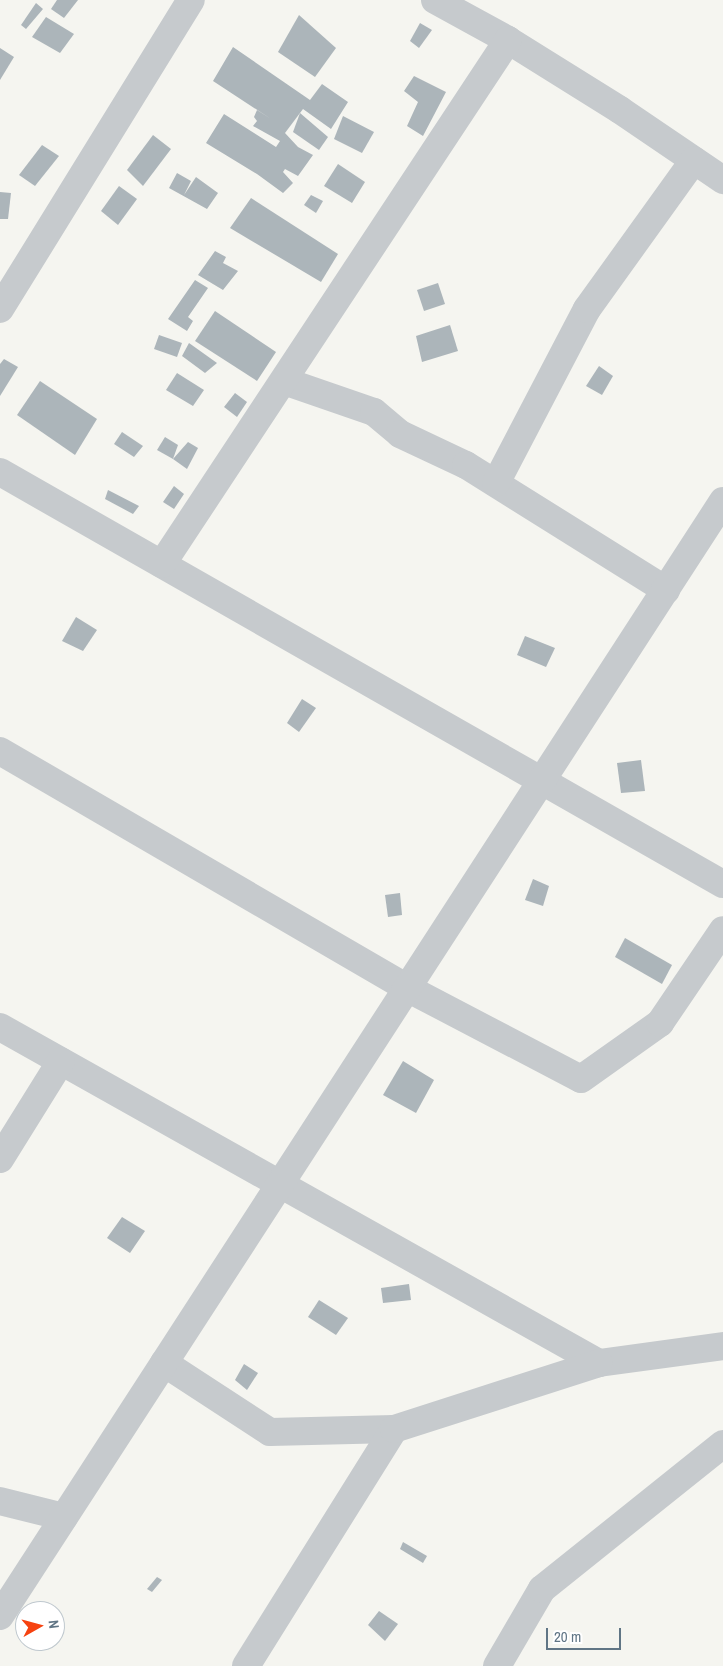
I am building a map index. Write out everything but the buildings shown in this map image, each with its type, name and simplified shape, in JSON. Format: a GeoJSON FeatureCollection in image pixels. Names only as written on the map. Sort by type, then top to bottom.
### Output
{"type":"FeatureCollection","features":[{"type":"Feature","properties":{"kind":"street"},"geometry":{"type":"LineString","coordinates":[[0,309],[191,0]]}},
{"type":"Feature","properties":{"kind":"street"},"geometry":{"type":"LineString","coordinates":[[435,0],[508,40],[620,110],[723,180]]}},
{"type":"Feature","properties":{"kind":"street"},"geometry":{"type":"LineString","coordinates":[[162,564],[508,40]]}},
{"type":"Feature","properties":{"kind":"street"},"geometry":{"type":"LineString","coordinates":[[496,483],[587,309],[694,160]]}},
{"type":"Feature","properties":{"kind":"street"},"geometry":{"type":"LineString","coordinates":[[284,381],[374,412],[400,434],[466,465],[666,590]]}},
{"type":"Feature","properties":{"kind":"street"},"geometry":{"type":"LineString","coordinates":[[0,472],[723,884]]}},
{"type":"Feature","properties":{"kind":"street"},"geometry":{"type":"LineString","coordinates":[[0,1616],[723,501]]}},
{"type":"Feature","properties":{"kind":"street"},"geometry":{"type":"LineString","coordinates":[[0,751],[407,988],[581,1079],[660,1023],[723,930]]}},
{"type":"Feature","properties":{"kind":"street"},"geometry":{"type":"LineString","coordinates":[[0,1026],[599,1363]]}},
{"type":"Feature","properties":{"kind":"street"},"geometry":{"type":"LineString","coordinates":[[0,1159],[61,1061]]}},
{"type":"Feature","properties":{"kind":"street"},"geometry":{"type":"LineString","coordinates":[[164,1363],[270,1432],[394,1429],[599,1363],[723,1346]]}},
{"type":"Feature","properties":{"kind":"street"},"geometry":{"type":"LineString","coordinates":[[246,1666],[394,1429]]}},
{"type":"Feature","properties":{"kind":"street"},"geometry":{"type":"LineString","coordinates":[[497,1666],[542,1589],[723,1444]]}},
{"type":"Feature","properties":{"kind":"street"},"geometry":{"type":"LineString","coordinates":[[0,1501],[64,1517]]}}]}
